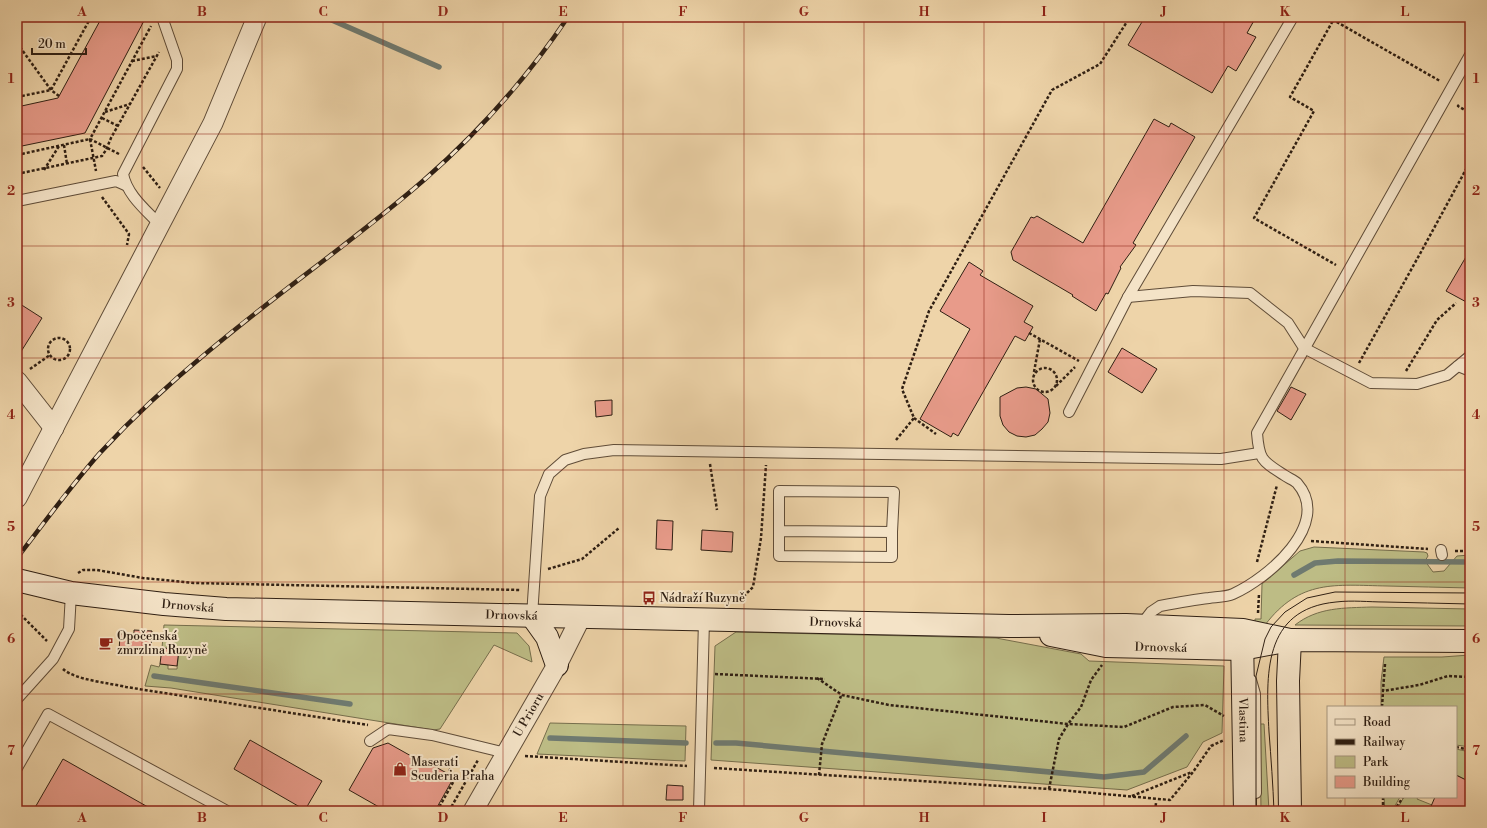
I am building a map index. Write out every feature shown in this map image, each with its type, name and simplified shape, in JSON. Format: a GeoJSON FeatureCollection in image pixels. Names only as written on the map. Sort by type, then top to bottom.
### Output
{"type":"FeatureCollection","features":[{"type":"Feature","properties":{"kind":"main road","name":"Drnovská"},"geometry":{"type":"LineString","coordinates":[[17,580],[71,593],[164,604],[226,609],[1009,626],[1140,626],[1248,631],[1290,640],[1470,641]]}},
{"type":"Feature","properties":{"kind":"main road"},"geometry":{"type":"LineString","coordinates":[[532,616],[547,636],[556,664]]}},
{"type":"Feature","properties":{"kind":"main road","name":"Drnovská"},"geometry":{"type":"LineString","coordinates":[[1009,626],[1106,646],[1248,631]]}},
{"type":"Feature","properties":{"kind":"main road","name":"Vlastina"},"geometry":{"type":"LineString","coordinates":[[1248,631],[1250,807]]}},
{"type":"Feature","properties":{"kind":"main road"},"geometry":{"type":"LineString","coordinates":[[1290,640],[1288,681],[1290,811]]}},
{"type":"Feature","properties":{"kind":"street"},"geometry":{"type":"LineString","coordinates":[[17,498],[213,123],[257,17]]}},
{"type":"Feature","properties":{"kind":"street"},"geometry":{"type":"LineString","coordinates":[[20,377],[54,428]]}},
{"type":"Feature","properties":{"kind":"street","name":"U Prioru"},"geometry":{"type":"LineString","coordinates":[[473,811],[581,617]]}},
{"type":"Feature","properties":{"kind":"lane"},"geometry":{"type":"LineString","coordinates":[[125,185],[123,174],[177,69],[177,60],[162,17]]}},
{"type":"Feature","properties":{"kind":"lane"},"geometry":{"type":"LineString","coordinates":[[1069,412],[1128,297],[1293,17]]}},
{"type":"Feature","properties":{"kind":"lane"},"geometry":{"type":"LineString","coordinates":[[1140,626],[1151,612],[1160,606],[1231,595],[1257,581],[1283,559],[1298,541],[1305,522],[1307,502],[1297,483],[1268,465],[1259,453],[1257,433],[1470,55]]}},
{"type":"Feature","properties":{"kind":"lane"},"geometry":{"type":"LineString","coordinates":[[17,201],[116,181],[125,185],[160,225]]}},
{"type":"Feature","properties":{"kind":"lane"},"geometry":{"type":"LineString","coordinates":[[1128,297],[1192,291],[1250,294],[1288,323],[1304,348],[1371,383],[1417,384],[1447,375],[1470,356]]}},
{"type":"Feature","properties":{"kind":"lane"},"geometry":{"type":"LineString","coordinates":[[1458,366],[1470,371]]}},
{"type":"Feature","properties":{"kind":"lane"},"geometry":{"type":"LineString","coordinates":[[532,616],[540,496],[549,474],[565,460],[584,454],[614,450],[1221,459],[1259,453]]}},
{"type":"Feature","properties":{"kind":"lane"},"geometry":{"type":"LineString","coordinates":[[779,491],[894,492],[892,532],[892,557],[779,556],[779,491]]}},
{"type":"Feature","properties":{"kind":"lane"},"geometry":{"type":"LineString","coordinates":[[779,531],[892,532]]}},
{"type":"Feature","properties":{"kind":"lane"},"geometry":{"type":"LineString","coordinates":[[17,699],[53,658],[69,629],[71,593]]}},
{"type":"Feature","properties":{"kind":"lane"},"geometry":{"type":"LineString","coordinates":[[699,811],[704,620]]}},
{"type":"Feature","properties":{"kind":"lane"},"geometry":{"type":"LineString","coordinates":[[17,768],[48,714],[228,811]]}},
{"type":"Feature","properties":{"kind":"lane"},"geometry":{"type":"LineString","coordinates":[[370,741],[388,729],[432,735],[506,753]]}},
{"type":"Feature","properties":{"kind":"path"},"geometry":{"type":"LineString","coordinates":[[17,97],[51,90],[91,17]]}},
{"type":"Feature","properties":{"kind":"path"},"geometry":{"type":"LineString","coordinates":[[936,434],[914,418],[902,389],[929,311],[1052,90],[1100,64],[1130,17]]}},
{"type":"Feature","properties":{"kind":"path"},"geometry":{"type":"LineString","coordinates":[[1328,17],[1334,19],[1465,95],[1458,106],[1470,113]]}},
{"type":"Feature","properties":{"kind":"path"},"geometry":{"type":"LineString","coordinates":[[1334,19],[1290,97],[1314,111],[1254,218],[1347,271]]}},
{"type":"Feature","properties":{"kind":"path"},"geometry":{"type":"LineString","coordinates":[[127,249],[129,234],[100,195],[90,139],[152,22]]}},
{"type":"Feature","properties":{"kind":"path"},"geometry":{"type":"LineString","coordinates":[[17,174],[94,158],[104,154],[168,35]]}},
{"type":"Feature","properties":{"kind":"path"},"geometry":{"type":"LineString","coordinates":[[17,43],[51,90],[59,96]]}},
{"type":"Feature","properties":{"kind":"path"},"geometry":{"type":"LineString","coordinates":[[132,61],[157,56]]}},
{"type":"Feature","properties":{"kind":"path"},"geometry":{"type":"LineString","coordinates":[[105,112],[130,104]]}},
{"type":"Feature","properties":{"kind":"path"},"geometry":{"type":"LineString","coordinates":[[102,118],[118,126]]}},
{"type":"Feature","properties":{"kind":"path"},"geometry":{"type":"LineString","coordinates":[[17,156],[90,139]]}},
{"type":"Feature","properties":{"kind":"path"},"geometry":{"type":"LineString","coordinates":[[64,145],[67,164]]}},
{"type":"Feature","properties":{"kind":"path"},"geometry":{"type":"LineString","coordinates":[[45,169],[60,146]]}},
{"type":"Feature","properties":{"kind":"path"},"geometry":{"type":"LineString","coordinates":[[1352,373],[1422,252],[1470,162]]}},
{"type":"Feature","properties":{"kind":"path"},"geometry":{"type":"LineString","coordinates":[[1399,383],[1437,320],[1456,303]]}},
{"type":"Feature","properties":{"kind":"path"},"geometry":{"type":"LineString","coordinates":[[1029,333],[1081,362],[1054,388],[1046,392],[1038,390],[1033,384],[1033,376],[1040,340]]}},
{"type":"Feature","properties":{"kind":"path"},"geometry":{"type":"LineString","coordinates":[[62,338],[68,342],[70,352],[66,358],[56,360],[50,355],[48,348],[54,339],[62,338]]}},
{"type":"Feature","properties":{"kind":"path"},"geometry":{"type":"LineString","coordinates":[[20,377],[50,355]]}},
{"type":"Feature","properties":{"kind":"path"},"geometry":{"type":"LineString","coordinates":[[1033,376],[1035,372],[1042,368],[1046,367],[1053,370],[1057,381],[1054,388]]}},
{"type":"Feature","properties":{"kind":"path"},"geometry":{"type":"LineString","coordinates":[[891,454],[891,446],[914,418]]}},
{"type":"Feature","properties":{"kind":"path"},"geometry":{"type":"LineString","coordinates":[[708,452],[717,510]]}},
{"type":"Feature","properties":{"kind":"path"},"geometry":{"type":"LineString","coordinates":[[734,602],[740,600],[753,587],[761,538],[767,452]]}},
{"type":"Feature","properties":{"kind":"path"},"geometry":{"type":"LineString","coordinates":[[1248,631],[1259,587],[1255,570],[1280,473]]}},
{"type":"Feature","properties":{"kind":"path"},"geometry":{"type":"LineString","coordinates":[[536,570],[554,568],[582,559],[619,528]]}},
{"type":"Feature","properties":{"kind":"path"},"geometry":{"type":"LineString","coordinates":[[1298,541],[1441,553],[1470,552]]}},
{"type":"Feature","properties":{"kind":"path"},"geometry":{"type":"LineString","coordinates":[[71,593],[78,572],[83,570],[194,583],[534,590]]}},
{"type":"Feature","properties":{"kind":"path"},"geometry":{"type":"LineString","coordinates":[[17,611],[47,639],[53,658],[66,671],[88,679],[126,687],[388,729]]}},
{"type":"Feature","properties":{"kind":"path"},"geometry":{"type":"LineString","coordinates":[[1049,789],[1059,739],[1081,707],[1091,680],[1100,670],[1103,663]]}},
{"type":"Feature","properties":{"kind":"path"},"geometry":{"type":"LineString","coordinates":[[1382,706],[1385,664]]}},
{"type":"Feature","properties":{"kind":"path"},"geometry":{"type":"LineString","coordinates":[[703,673],[825,679]]}},
{"type":"Feature","properties":{"kind":"path"},"geometry":{"type":"LineString","coordinates":[[1383,691],[1419,685],[1448,676],[1470,678]]}},
{"type":"Feature","properties":{"kind":"path"},"geometry":{"type":"LineString","coordinates":[[817,678],[842,695],[889,705],[1068,724],[1124,727],[1172,707],[1205,705],[1229,718]]}},
{"type":"Feature","properties":{"kind":"path"},"geometry":{"type":"LineString","coordinates":[[819,775],[822,744],[842,695]]}},
{"type":"Feature","properties":{"kind":"path"},"geometry":{"type":"LineString","coordinates":[[506,753],[536,758],[1049,789],[1170,800],[1193,772],[1211,746],[1229,737]]}},
{"type":"Feature","properties":{"kind":"path"},"geometry":{"type":"LineString","coordinates":[[437,811],[456,777],[448,773],[465,744]]}},
{"type":"Feature","properties":{"kind":"path"},"geometry":{"type":"LineString","coordinates":[[1457,747],[1470,750]]}},
{"type":"Feature","properties":{"kind":"path"},"geometry":{"type":"LineString","coordinates":[[1129,797],[1193,772]]}},
{"type":"Feature","properties":{"kind":"path"},"geometry":{"type":"LineString","coordinates":[[1383,798],[1383,811]]}},
{"type":"Feature","properties":{"kind":"path"},"geometry":{"type":"LineString","coordinates":[[1394,811],[1402,798]]}},
{"type":"Feature","properties":{"kind":"path"},"geometry":{"type":"LineString","coordinates":[[1155,811],[1156,802]]}},
{"type":"Feature","properties":{"kind":"green space"},"geometry":{"type":"Polygon","coordinates":[[[1314,547],[1424,552],[1427,553],[1428,556],[1425,561],[1433,572],[1444,571],[1457,556],[1470,555],[1470,588],[1351,585],[1320,588],[1305,592],[1292,599],[1278,610],[1265,625],[1255,624],[1255,619],[1261,619],[1262,584],[1300,551],[1314,547]]]}},
{"type":"Feature","properties":{"kind":"green space"},"geometry":{"type":"Polygon","coordinates":[[[1372,607],[1470,609],[1470,626],[1295,625],[1304,619],[1322,612],[1341,608],[1372,607]]]}},
{"type":"Feature","properties":{"kind":"green space"},"geometry":{"type":"Polygon","coordinates":[[[164,625],[517,633],[529,646],[532,662],[494,645],[440,729],[433,730],[171,688],[145,686],[151,665],[159,667],[160,664],[168,665],[168,669],[177,669],[179,649],[162,648],[164,625]]]}},
{"type":"Feature","properties":{"kind":"green space"},"geometry":{"type":"Polygon","coordinates":[[[736,632],[996,638],[1081,654],[1089,661],[1224,666],[1222,733],[1203,742],[1187,767],[1127,790],[711,760],[715,646],[736,632]]]}},
{"type":"Feature","properties":{"kind":"green space"},"geometry":{"type":"Polygon","coordinates":[[[1470,655],[1470,747],[1457,745],[1457,706],[1381,706],[1381,682],[1384,657],[1442,657],[1470,655]]]}},
{"type":"Feature","properties":{"kind":"green space"},"geometry":{"type":"Polygon","coordinates":[[[550,723],[686,726],[685,761],[537,754],[550,723]]]}},
{"type":"Feature","properties":{"kind":"green space"},"geometry":{"type":"Polygon","coordinates":[[[1260,724],[1264,724],[1269,811],[1261,811],[1260,724]]]}},
{"type":"Feature","properties":{"kind":"green space"},"geometry":{"type":"Polygon","coordinates":[[[1457,749],[1470,752],[1470,782],[1457,776],[1457,749]]]}},
{"type":"Feature","properties":{"kind":"green space"},"geometry":{"type":"Polygon","coordinates":[[[1384,798],[1399,798],[1392,811],[1385,811],[1384,798]]]}},
{"type":"Feature","properties":{"kind":"green space"},"geometry":{"type":"Polygon","coordinates":[[[1403,798],[1418,798],[1432,805],[1429,811],[1396,811],[1403,798]]]}},
{"type":"Feature","properties":{"kind":"building"},"geometry":{"type":"Polygon","coordinates":[[[102,17],[146,17],[85,133],[17,147],[17,107],[58,98],[102,17]]]}},
{"type":"Feature","properties":{"kind":"building"},"geometry":{"type":"Polygon","coordinates":[[[1145,17],[1256,17],[1247,33],[1256,37],[1236,71],[1228,66],[1212,93],[1128,45],[1145,17]]]}},
{"type":"Feature","properties":{"kind":"building"},"geometry":{"type":"Polygon","coordinates":[[[1154,119],[1169,127],[1171,123],[1195,137],[1133,243],[1136,245],[1120,267],[1121,268],[1108,294],[1106,293],[1096,311],[1072,296],[1073,295],[1013,260],[1011,252],[1031,217],[1034,218],[1037,216],[1083,243],[1154,119]]]}},
{"type":"Feature","properties":{"kind":"building"},"geometry":{"type":"Polygon","coordinates":[[[1470,250],[1470,304],[1446,291],[1470,250]]]}},
{"type":"Feature","properties":{"kind":"building"},"geometry":{"type":"Polygon","coordinates":[[[969,262],[983,271],[980,275],[1033,306],[1024,322],[1033,327],[1025,341],[1015,336],[958,436],[953,433],[951,437],[920,419],[970,329],[940,311],[969,262]]]}},
{"type":"Feature","properties":{"kind":"building"},"geometry":{"type":"Polygon","coordinates":[[[17,302],[42,318],[17,358],[17,302]]]}},
{"type":"Feature","properties":{"kind":"building"},"geometry":{"type":"Polygon","coordinates":[[[1122,348],[1157,369],[1142,393],[1108,372],[1122,348]]]}},
{"type":"Feature","properties":{"kind":"building"},"geometry":{"type":"Polygon","coordinates":[[[1026,387],[1036,389],[1048,399],[1050,413],[1048,422],[1042,429],[1035,435],[1026,437],[1017,436],[1009,432],[1003,425],[1000,416],[1000,397],[1017,388],[1026,387]]]}},
{"type":"Feature","properties":{"kind":"building"},"geometry":{"type":"Polygon","coordinates":[[[1291,387],[1306,394],[1291,420],[1277,411],[1291,387]]]}},
{"type":"Feature","properties":{"kind":"building"},"geometry":{"type":"Polygon","coordinates":[[[612,400],[612,415],[596,417],[595,401],[612,400]]]}},
{"type":"Feature","properties":{"kind":"building"},"geometry":{"type":"Polygon","coordinates":[[[657,520],[673,521],[672,550],[656,549],[657,520]]]}},
{"type":"Feature","properties":{"kind":"building"},"geometry":{"type":"Polygon","coordinates":[[[702,530],[733,532],[732,552],[701,550],[702,530]]]}},
{"type":"Feature","properties":{"kind":"building"},"geometry":{"type":"Polygon","coordinates":[[[134,630],[152,631],[151,651],[119,652],[120,634],[134,634],[134,630]]]}},
{"type":"Feature","properties":{"kind":"building"},"geometry":{"type":"Polygon","coordinates":[[[162,648],[179,649],[177,666],[160,664],[162,648]]]}},
{"type":"Feature","properties":{"kind":"building"},"geometry":{"type":"Polygon","coordinates":[[[250,740],[322,781],[305,810],[234,769],[250,740]]]}},
{"type":"Feature","properties":{"kind":"building","name":"Maserati Scuderia Praha"},"geometry":{"type":"Polygon","coordinates":[[[388,743],[420,761],[421,759],[454,777],[435,811],[386,811],[349,790],[373,748],[388,743]]]}},
{"type":"Feature","properties":{"kind":"building"},"geometry":{"type":"Polygon","coordinates":[[[63,759],[155,811],[33,811],[63,759]]]}},
{"type":"Feature","properties":{"kind":"building"},"geometry":{"type":"Polygon","coordinates":[[[1457,776],[1470,782],[1470,811],[1429,811],[1435,798],[1457,798],[1457,776]]]}},
{"type":"Feature","properties":{"kind":"building"},"geometry":{"type":"Polygon","coordinates":[[[667,785],[683,786],[683,800],[666,800],[667,785]]]}},
{"type":"Feature","properties":{"kind":"waterway"},"geometry":{"type":"LineString","coordinates":[[325,17],[439,67]]}},
{"type":"Feature","properties":{"kind":"waterway"},"geometry":{"type":"LineString","coordinates":[[1294,575],[1315,563],[1338,561],[1470,562]]}},
{"type":"Feature","properties":{"kind":"waterway"},"geometry":{"type":"LineString","coordinates":[[154,676],[350,704]]}},
{"type":"Feature","properties":{"kind":"waterway"},"geometry":{"type":"LineString","coordinates":[[716,743],[736,743],[1104,777],[1144,772],[1186,736]]}},
{"type":"Feature","properties":{"kind":"waterway"},"geometry":{"type":"LineString","coordinates":[[550,738],[686,743]]}},
{"type":"Feature","properties":{"kind":"tram line"},"geometry":{"type":"LineString","coordinates":[[1256,811],[1256,676],[1265,639],[1271,627],[1285,612],[1307,598],[1335,592],[1470,593]]}},
{"type":"Feature","properties":{"kind":"tram line"},"geometry":{"type":"LineString","coordinates":[[1274,811],[1268,711],[1269,668],[1281,631],[1294,617],[1312,607],[1342,601],[1470,604]]}},
{"type":"Feature","properties":{"kind":"railway"},"geometry":{"type":"LineString","coordinates":[[17,558],[88,467],[139,413],[236,328],[371,224],[444,162],[483,123],[519,83],[568,17]]}},
{"type":"Feature","properties":{"kind":"place","name":"Nádraží Ruzyně"},"geometry":{"type":"Point","coordinates":[649,598]}},
{"type":"Feature","properties":{"kind":"place","name":"Opočenská zmrzlina Ruzyně"},"geometry":{"type":"Point","coordinates":[106,643]}},
{"type":"Feature","properties":{"kind":"place","name":"Maserati Scuderia Praha"},"geometry":{"type":"Point","coordinates":[400,769]}}]}
